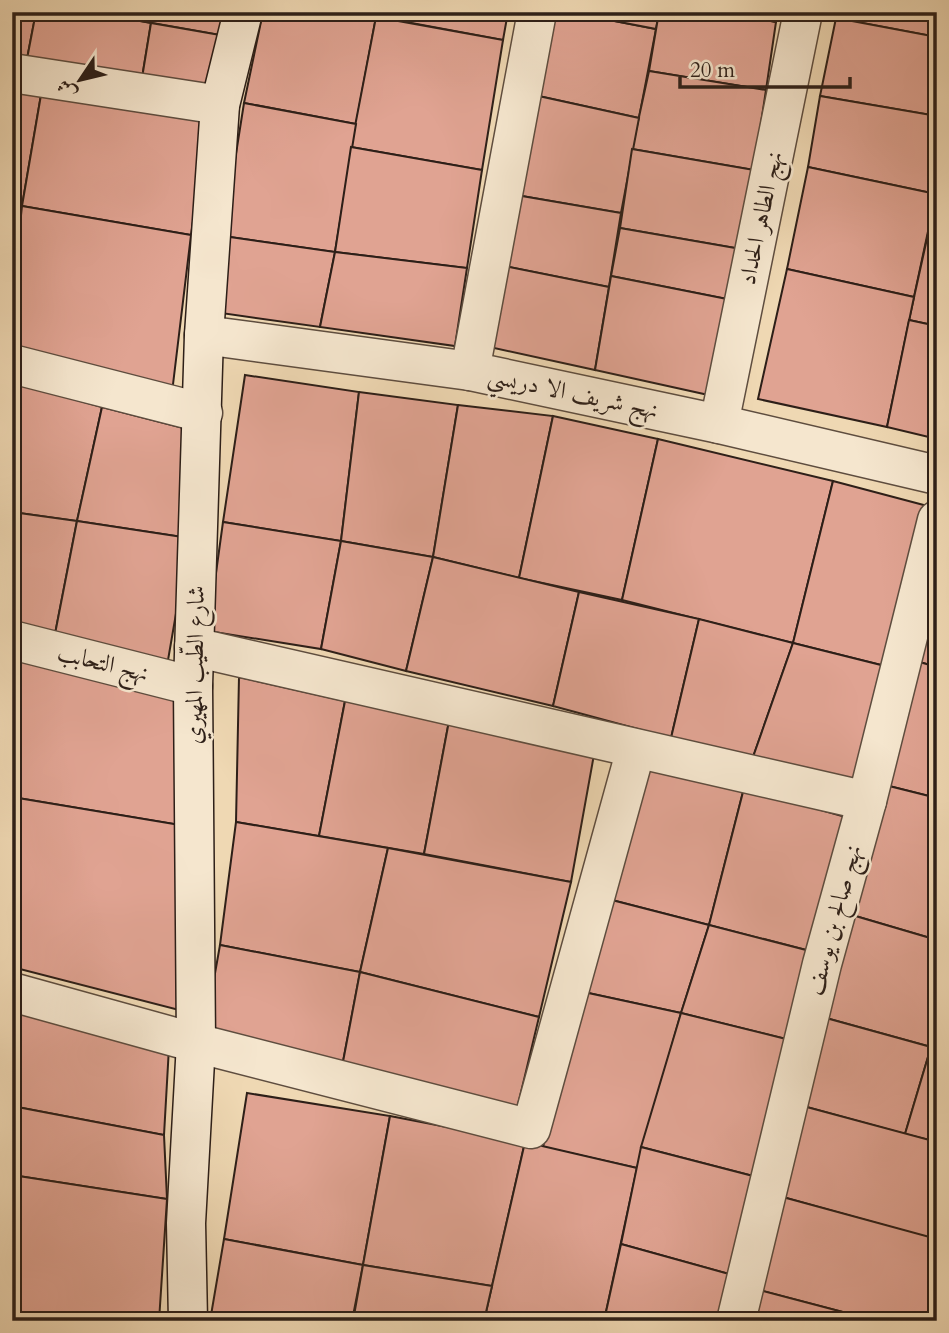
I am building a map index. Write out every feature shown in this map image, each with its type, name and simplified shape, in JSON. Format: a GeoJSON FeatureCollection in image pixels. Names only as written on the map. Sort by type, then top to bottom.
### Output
{"type":"FeatureCollection","features":[{"type":"Feature","properties":{"kind":"street","name":"شارع الطّيب المهيري"},"geometry":{"type":"LineString","coordinates":[[188,1321],[186,1223],[196,1043],[193,686],[204,335],[220,105],[243,12]]}},
{"type":"Feature","properties":{"kind":"street"},"geometry":{"type":"LineString","coordinates":[[470,371],[537,12]]}},
{"type":"Feature","properties":{"kind":"street","name":"نهج الطاهر الحداد"},"geometry":{"type":"LineString","coordinates":[[719,425],[803,12]]}},
{"type":"Feature","properties":{"kind":"street"},"geometry":{"type":"LineString","coordinates":[[12,73],[220,105]]}},
{"type":"Feature","properties":{"kind":"street","name":"نهج شريف الا دريسي"},"geometry":{"type":"LineString","coordinates":[[204,335],[470,371],[937,475]]}},
{"type":"Feature","properties":{"kind":"street"},"geometry":{"type":"LineString","coordinates":[[12,364],[203,414]]}},
{"type":"Feature","properties":{"kind":"street","name":"نهج صالح بن يوسف"},"geometry":{"type":"LineString","coordinates":[[736,1321],[818,977],[867,801],[937,520]]}},
{"type":"Feature","properties":{"kind":"street","name":"نهج التحابب"},"geometry":{"type":"LineString","coordinates":[[12,640],[193,686]]}},
{"type":"Feature","properties":{"kind":"street"},"geometry":{"type":"LineString","coordinates":[[194,647],[867,801]]}},
{"type":"Feature","properties":{"kind":"street"},"geometry":{"type":"LineString","coordinates":[[12,992],[196,1043],[531,1129],[636,748]]}},
{"type":"Feature","properties":{"kind":"building"},"geometry":{"type":"Polygon","coordinates":[[[12,12],[36,12],[26,64],[12,61],[12,12]]]}},
{"type":"Feature","properties":{"kind":"building"},"geometry":{"type":"Polygon","coordinates":[[[36,12],[90,12],[151,23],[141,84],[26,64],[36,12]]]}},
{"type":"Feature","properties":{"kind":"building"},"geometry":{"type":"Polygon","coordinates":[[[90,12],[224,12],[220,35],[90,12]]]}},
{"type":"Feature","properties":{"kind":"building"},"geometry":{"type":"Polygon","coordinates":[[[263,12],[353,12],[376,17],[356,124],[244,103],[263,12]]]}},
{"type":"Feature","properties":{"kind":"building"},"geometry":{"type":"Polygon","coordinates":[[[358,12],[407,12],[406,22],[358,12]]]}},
{"type":"Feature","properties":{"kind":"building"},"geometry":{"type":"Polygon","coordinates":[[[407,12],[508,12],[503,40],[406,22],[407,12]]]}},
{"type":"Feature","properties":{"kind":"building"},"geometry":{"type":"Polygon","coordinates":[[[549,12],[568,12],[656,29],[639,118],[534,95],[549,12]]]}},
{"type":"Feature","properties":{"kind":"building"},"geometry":{"type":"Polygon","coordinates":[[[568,12],[659,12],[656,29],[568,12]]]}},
{"type":"Feature","properties":{"kind":"building"},"geometry":{"type":"Polygon","coordinates":[[[659,12],[726,12],[776,22],[766,90],[649,71],[659,12]]]}},
{"type":"Feature","properties":{"kind":"building"},"geometry":{"type":"Polygon","coordinates":[[[726,12],[779,12],[776,22],[726,12]]]}},
{"type":"Feature","properties":{"kind":"building"},"geometry":{"type":"Polygon","coordinates":[[[837,12],[937,12],[937,37],[836,18],[837,12]]]}},
{"type":"Feature","properties":{"kind":"building"},"geometry":{"type":"Polygon","coordinates":[[[376,17],[503,40],[482,170],[351,147],[376,17]]]}},
{"type":"Feature","properties":{"kind":"building"},"geometry":{"type":"Polygon","coordinates":[[[836,18],[937,37],[937,116],[820,96],[836,18]]]}},
{"type":"Feature","properties":{"kind":"building"},"geometry":{"type":"Polygon","coordinates":[[[151,23],[220,35],[211,95],[141,84],[151,23]]]}},
{"type":"Feature","properties":{"kind":"building"},"geometry":{"type":"Polygon","coordinates":[[[649,71],[766,90],[754,170],[632,149],[649,71]]]}},
{"type":"Feature","properties":{"kind":"building"},"geometry":{"type":"Polygon","coordinates":[[[12,84],[42,89],[22,206],[12,204],[12,84]]]}},
{"type":"Feature","properties":{"kind":"building"},"geometry":{"type":"Polygon","coordinates":[[[42,89],[209,113],[191,235],[22,206],[42,89]]]}},
{"type":"Feature","properties":{"kind":"building"},"geometry":{"type":"Polygon","coordinates":[[[534,95],[639,118],[621,213],[516,195],[534,95]]]}},
{"type":"Feature","properties":{"kind":"building"},"geometry":{"type":"Polygon","coordinates":[[[820,96],[937,116],[936,194],[808,167],[820,96]]]}},
{"type":"Feature","properties":{"kind":"building"},"geometry":{"type":"Polygon","coordinates":[[[244,103],[356,124],[335,252],[223,236],[244,103]]]}},
{"type":"Feature","properties":{"kind":"building"},"geometry":{"type":"Polygon","coordinates":[[[351,147],[482,170],[467,268],[335,252],[351,147]]]}},
{"type":"Feature","properties":{"kind":"building"},"geometry":{"type":"Polygon","coordinates":[[[632,149],[754,170],[741,249],[620,228],[632,149]]]}},
{"type":"Feature","properties":{"kind":"building"},"geometry":{"type":"Polygon","coordinates":[[[808,167],[936,194],[914,297],[787,269],[808,167]]]}},
{"type":"Feature","properties":{"kind":"building"},"geometry":{"type":"Polygon","coordinates":[[[937,189],[937,235],[928,234],[937,189]]]}},
{"type":"Feature","properties":{"kind":"building"},"geometry":{"type":"Polygon","coordinates":[[[516,195],[621,213],[609,287],[504,266],[516,195]]]}},
{"type":"Feature","properties":{"kind":"building"},"geometry":{"type":"Polygon","coordinates":[[[12,204],[22,206],[12,300],[12,204]]]}},
{"type":"Feature","properties":{"kind":"building"},"geometry":{"type":"Polygon","coordinates":[[[22,206],[191,235],[171,401],[12,354],[12,300],[22,206]]]}},
{"type":"Feature","properties":{"kind":"building"},"geometry":{"type":"Polygon","coordinates":[[[620,228],[741,249],[732,300],[611,276],[620,228]]]}},
{"type":"Feature","properties":{"kind":"building"},"geometry":{"type":"Polygon","coordinates":[[[928,234],[937,235],[937,326],[909,320],[928,234]]]}},
{"type":"Feature","properties":{"kind":"building"},"geometry":{"type":"Polygon","coordinates":[[[223,236],[335,252],[320,327],[214,312],[223,236]]]}},
{"type":"Feature","properties":{"kind":"building"},"geometry":{"type":"Polygon","coordinates":[[[335,252],[467,268],[455,346],[320,327],[335,252]]]}},
{"type":"Feature","properties":{"kind":"building"},"geometry":{"type":"Polygon","coordinates":[[[504,266],[609,287],[595,370],[485,346],[504,266]]]}},
{"type":"Feature","properties":{"kind":"building"},"geometry":{"type":"Polygon","coordinates":[[[787,269],[914,297],[887,427],[758,399],[787,269]]]}},
{"type":"Feature","properties":{"kind":"building"},"geometry":{"type":"Polygon","coordinates":[[[611,276],[732,300],[713,396],[595,370],[611,276]]]}},
{"type":"Feature","properties":{"kind":"building"},"geometry":{"type":"Polygon","coordinates":[[[909,320],[937,326],[937,439],[887,427],[909,320]]]}},
{"type":"Feature","properties":{"kind":"building"},"geometry":{"type":"Polygon","coordinates":[[[245,375],[359,392],[341,541],[223,522],[245,375]]]}},
{"type":"Feature","properties":{"kind":"building"},"geometry":{"type":"Polygon","coordinates":[[[12,382],[102,407],[77,521],[12,512],[12,382]]]}},
{"type":"Feature","properties":{"kind":"building"},"geometry":{"type":"Polygon","coordinates":[[[359,392],[458,405],[433,557],[341,541],[359,392]]]}},
{"type":"Feature","properties":{"kind":"building"},"geometry":{"type":"Polygon","coordinates":[[[458,405],[553,416],[519,578],[433,557],[458,405]]]}},
{"type":"Feature","properties":{"kind":"building"},"geometry":{"type":"Polygon","coordinates":[[[102,407],[191,430],[189,538],[77,521],[102,407]]]}},
{"type":"Feature","properties":{"kind":"building"},"geometry":{"type":"Polygon","coordinates":[[[553,416],[658,439],[622,600],[519,578],[553,416]]]}},
{"type":"Feature","properties":{"kind":"building"},"geometry":{"type":"Polygon","coordinates":[[[658,439],[833,481],[793,643],[622,600],[658,439]]]}},
{"type":"Feature","properties":{"kind":"building"},"geometry":{"type":"Polygon","coordinates":[[[833,481],[935,508],[889,667],[793,643],[833,481]]]}},
{"type":"Feature","properties":{"kind":"building"},"geometry":{"type":"Polygon","coordinates":[[[12,512],[77,521],[54,639],[12,629],[12,512]]]}},
{"type":"Feature","properties":{"kind":"building"},"geometry":{"type":"Polygon","coordinates":[[[77,521],[189,538],[167,666],[54,639],[77,521]]]}},
{"type":"Feature","properties":{"kind":"building"},"geometry":{"type":"Polygon","coordinates":[[[223,522],[341,541],[321,649],[208,631],[223,522]]]}},
{"type":"Feature","properties":{"kind":"building"},"geometry":{"type":"Polygon","coordinates":[[[341,541],[433,557],[406,671],[321,649],[341,541]]]}},
{"type":"Feature","properties":{"kind":"building"},"geometry":{"type":"Polygon","coordinates":[[[433,557],[579,592],[553,706],[406,671],[433,557]]]}},
{"type":"Feature","properties":{"kind":"building"},"geometry":{"type":"Polygon","coordinates":[[[937,577],[937,667],[916,661],[937,577]]]}},
{"type":"Feature","properties":{"kind":"building"},"geometry":{"type":"Polygon","coordinates":[[[579,592],[699,619],[671,738],[553,706],[579,592]]]}},
{"type":"Feature","properties":{"kind":"building"},"geometry":{"type":"Polygon","coordinates":[[[699,619],[793,643],[753,757],[671,738],[699,619]]]}},
{"type":"Feature","properties":{"kind":"building"},"geometry":{"type":"Polygon","coordinates":[[[793,643],[889,667],[860,785],[753,757],[793,643]]]}},
{"type":"Feature","properties":{"kind":"building"},"geometry":{"type":"Polygon","coordinates":[[[12,649],[183,695],[180,825],[12,797],[12,649]]]}},
{"type":"Feature","properties":{"kind":"building"},"geometry":{"type":"Polygon","coordinates":[[[916,661],[937,667],[937,798],[885,785],[916,661]]]}},
{"type":"Feature","properties":{"kind":"building"},"geometry":{"type":"Polygon","coordinates":[[[239,677],[345,701],[319,836],[236,822],[239,677]]]}},
{"type":"Feature","properties":{"kind":"building"},"geometry":{"type":"Polygon","coordinates":[[[345,701],[449,721],[424,854],[319,836],[345,701]]]}},
{"type":"Feature","properties":{"kind":"building"},"geometry":{"type":"Polygon","coordinates":[[[449,721],[595,749],[571,882],[424,854],[449,721]]]}},
{"type":"Feature","properties":{"kind":"building"},"geometry":{"type":"Polygon","coordinates":[[[640,762],[744,788],[709,925],[604,898],[640,762]]]}},
{"type":"Feature","properties":{"kind":"building"},"geometry":{"type":"Polygon","coordinates":[[[885,785],[937,798],[937,940],[852,915],[885,785]]]}},
{"type":"Feature","properties":{"kind":"building"},"geometry":{"type":"Polygon","coordinates":[[[744,788],[849,818],[810,951],[709,925],[744,788]]]}},
{"type":"Feature","properties":{"kind":"building"},"geometry":{"type":"Polygon","coordinates":[[[12,797],[180,825],[179,1010],[12,967],[12,797]]]}},
{"type":"Feature","properties":{"kind":"building"},"geometry":{"type":"Polygon","coordinates":[[[236,822],[388,848],[360,972],[220,945],[236,822]]]}},
{"type":"Feature","properties":{"kind":"building"},"geometry":{"type":"Polygon","coordinates":[[[388,848],[571,882],[539,1017],[360,972],[388,848]]]}},
{"type":"Feature","properties":{"kind":"building"},"geometry":{"type":"Polygon","coordinates":[[[604,898],[709,925],[681,1013],[579,991],[604,898]]]}},
{"type":"Feature","properties":{"kind":"building"},"geometry":{"type":"Polygon","coordinates":[[[852,915],[937,940],[937,1029],[931,1047],[826,1018],[852,915]]]}},
{"type":"Feature","properties":{"kind":"building"},"geometry":{"type":"Polygon","coordinates":[[[709,925],[810,951],[786,1039],[681,1013],[709,925]]]}},
{"type":"Feature","properties":{"kind":"building"},"geometry":{"type":"Polygon","coordinates":[[[220,945],[360,972],[342,1067],[203,1041],[220,945]]]}},
{"type":"Feature","properties":{"kind":"building"},"geometry":{"type":"Polygon","coordinates":[[[360,972],[539,1017],[517,1109],[342,1067],[360,972]]]}},
{"type":"Feature","properties":{"kind":"building"},"geometry":{"type":"Polygon","coordinates":[[[579,991],[681,1013],[637,1168],[543,1147],[579,991]]]}},
{"type":"Feature","properties":{"kind":"building"},"geometry":{"type":"Polygon","coordinates":[[[12,1006],[169,1047],[164,1135],[12,1106],[12,1006]]]}},
{"type":"Feature","properties":{"kind":"building"},"geometry":{"type":"Polygon","coordinates":[[[681,1013],[786,1039],[753,1176],[641,1147],[681,1013]]]}},
{"type":"Feature","properties":{"kind":"building"},"geometry":{"type":"Polygon","coordinates":[[[826,1018],[931,1047],[905,1134],[803,1106],[826,1018]]]}},
{"type":"Feature","properties":{"kind":"building"},"geometry":{"type":"Polygon","coordinates":[[[931,1047],[937,1048],[937,1142],[905,1134],[931,1047]]]}},
{"type":"Feature","properties":{"kind":"building"},"geometry":{"type":"Polygon","coordinates":[[[247,1093],[390,1116],[363,1265],[224,1239],[247,1093]]]}},
{"type":"Feature","properties":{"kind":"building"},"geometry":{"type":"Polygon","coordinates":[[[12,1106],[164,1135],[167,1199],[12,1175],[12,1106]]]}},
{"type":"Feature","properties":{"kind":"building"},"geometry":{"type":"Polygon","coordinates":[[[803,1106],[937,1142],[937,1213],[930,1238],[779,1196],[803,1106]]]}},
{"type":"Feature","properties":{"kind":"building"},"geometry":{"type":"Polygon","coordinates":[[[390,1116],[525,1142],[492,1286],[363,1265],[390,1116]]]}},
{"type":"Feature","properties":{"kind":"building"},"geometry":{"type":"Polygon","coordinates":[[[525,1142],[637,1168],[604,1321],[484,1321],[525,1142]]]}},
{"type":"Feature","properties":{"kind":"building"},"geometry":{"type":"Polygon","coordinates":[[[641,1147],[753,1176],[729,1274],[621,1244],[641,1147]]]}},
{"type":"Feature","properties":{"kind":"building"},"geometry":{"type":"Polygon","coordinates":[[[12,1175],[167,1199],[159,1321],[12,1321],[12,1175]]]}},
{"type":"Feature","properties":{"kind":"building"},"geometry":{"type":"Polygon","coordinates":[[[779,1196],[937,1239],[937,1308],[933,1321],[877,1321],[755,1289],[779,1196]]]}},
{"type":"Feature","properties":{"kind":"building"},"geometry":{"type":"Polygon","coordinates":[[[224,1239],[363,1265],[352,1321],[210,1321],[224,1239]]]}},
{"type":"Feature","properties":{"kind":"building"},"geometry":{"type":"Polygon","coordinates":[[[621,1244],[729,1274],[717,1321],[604,1321],[621,1244]]]}},
{"type":"Feature","properties":{"kind":"building"},"geometry":{"type":"Polygon","coordinates":[[[363,1265],[492,1286],[484,1321],[353,1321],[363,1265]]]}},
{"type":"Feature","properties":{"kind":"building"},"geometry":{"type":"Polygon","coordinates":[[[755,1289],[877,1321],[746,1321],[755,1289]]]}}]}
